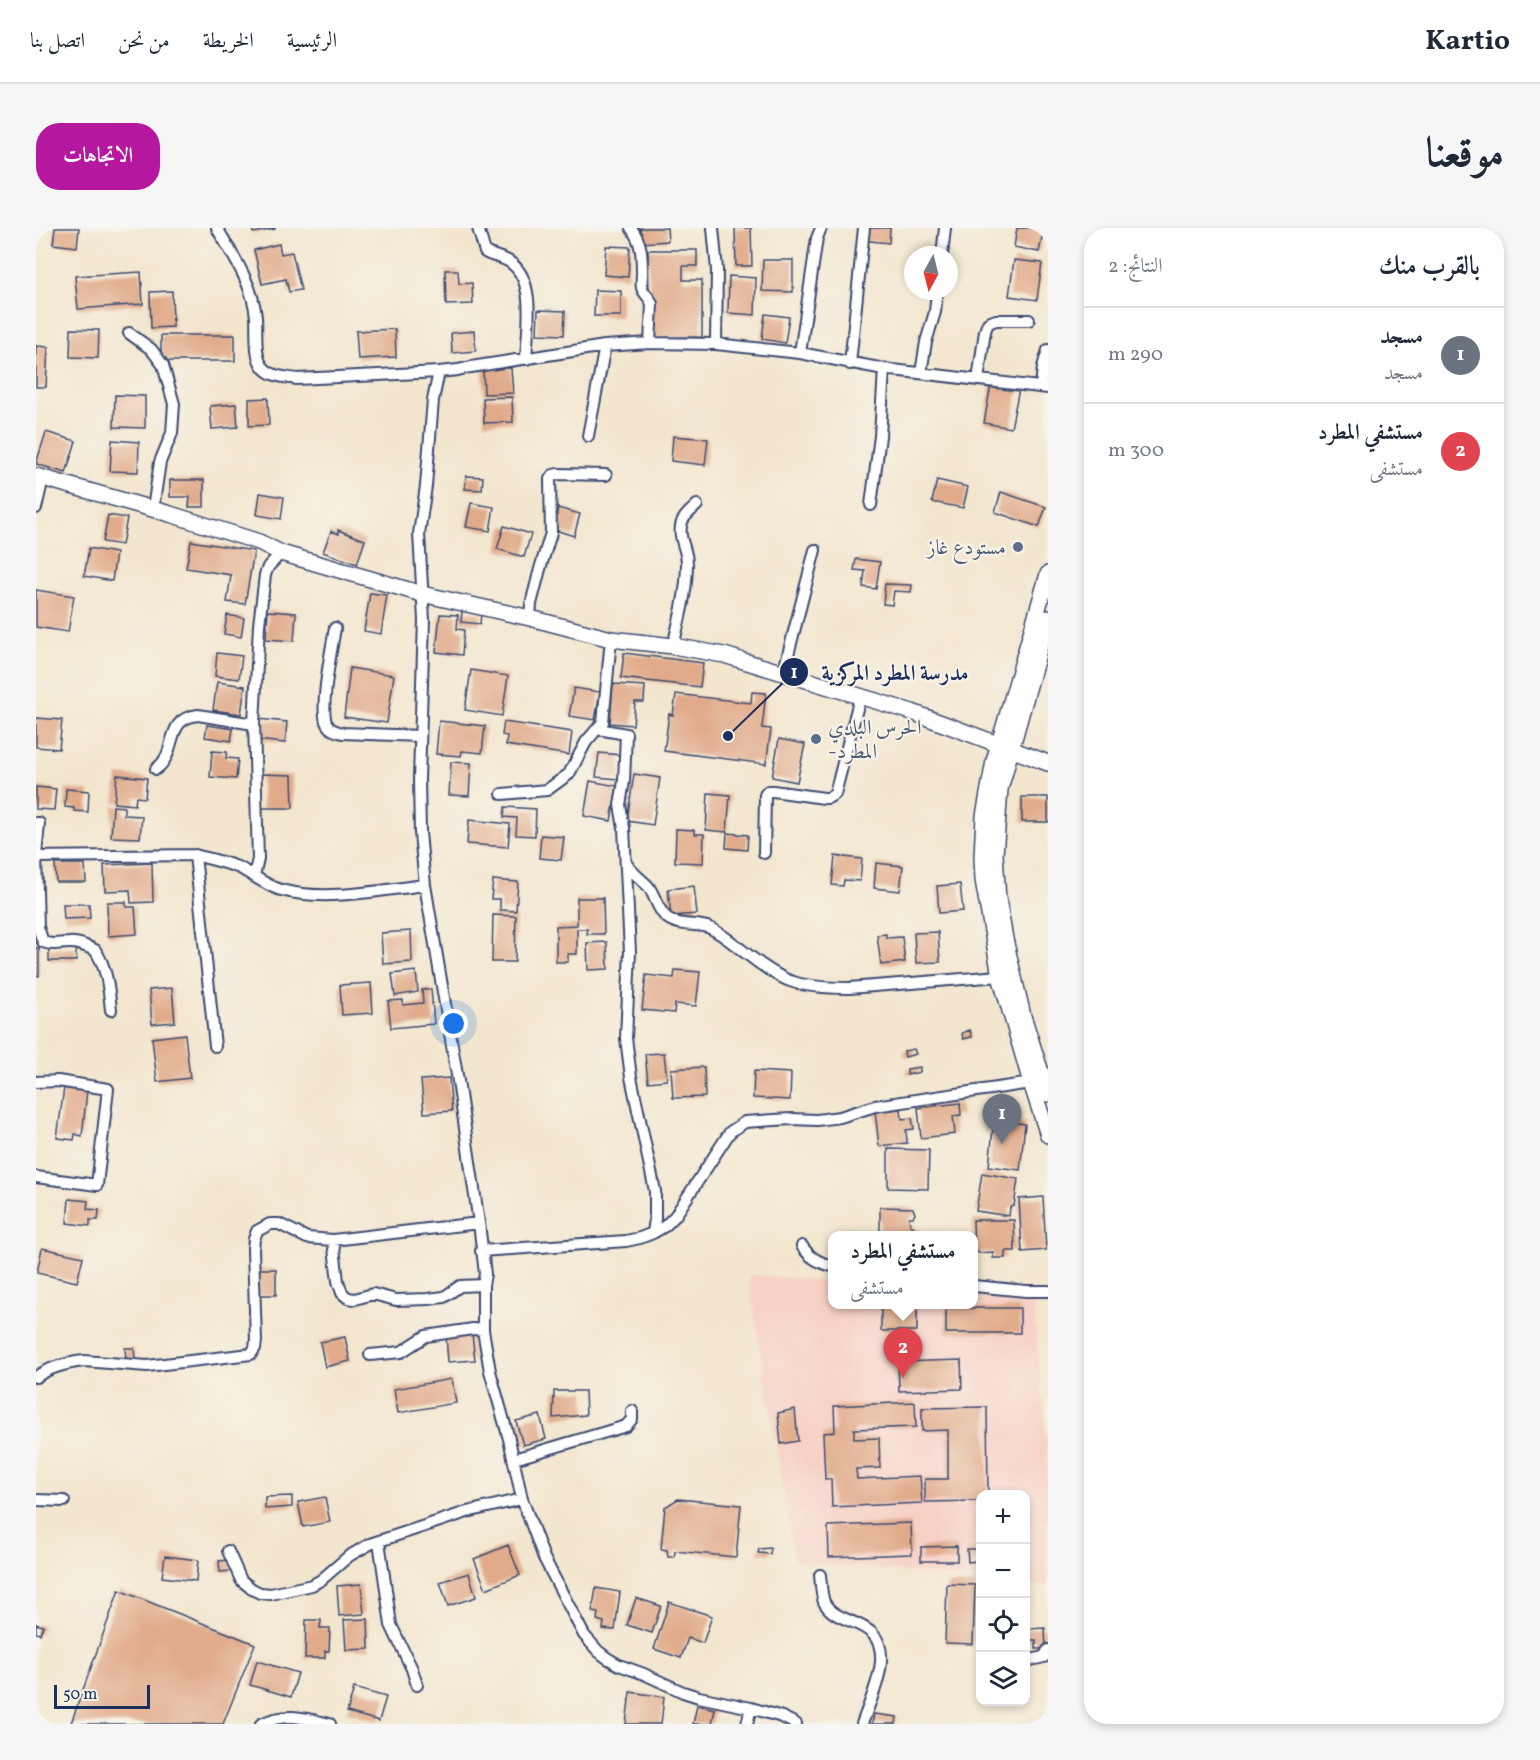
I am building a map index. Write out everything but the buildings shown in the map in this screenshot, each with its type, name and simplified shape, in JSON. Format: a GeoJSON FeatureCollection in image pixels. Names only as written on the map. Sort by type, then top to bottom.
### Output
{"type":"FeatureCollection","features":[{"type":"Feature","properties":{"kind":"main road"},"geometry":{"type":"LineString","coordinates":[[40,477],[153,509],[259,542],[281,553],[422,594],[611,639],[724,655],[912,711],[1048,763]]}},
{"type":"Feature","properties":{"kind":"main road"},"geometry":{"type":"LineString","coordinates":[[1048,574],[1005,746],[995,855],[998,899],[1005,939],[1023,1016],[1048,1094]]}},
{"type":"Feature","properties":{"kind":"main road"},"geometry":{"type":"LineString","coordinates":[[1048,618],[1005,746],[988,789],[982,857],[983,880],[1000,976],[1048,1135]]}},
{"type":"Feature","properties":{"kind":"street"},"geometry":{"type":"LineString","coordinates":[[217,228],[234,255],[249,286],[256,316],[258,357],[264,369],[278,376],[297,379],[439,372],[605,346],[650,343],[716,344],[800,354],[884,369],[1044,388],[1043,367],[1048,350]]}},
{"type":"Feature","properties":{"kind":"street"},"geometry":{"type":"LineString","coordinates":[[478,228],[485,252],[512,263],[522,276],[528,291],[526,359]]}},
{"type":"Feature","properties":{"kind":"street"},"geometry":{"type":"LineString","coordinates":[[631,228],[640,245],[642,289],[652,304],[650,343]]}},
{"type":"Feature","properties":{"kind":"street"},"geometry":{"type":"LineString","coordinates":[[713,228],[717,270],[716,344]]}},
{"type":"Feature","properties":{"kind":"street"},"geometry":{"type":"LineString","coordinates":[[800,354],[820,228]]}},
{"type":"Feature","properties":{"kind":"street"},"geometry":{"type":"LineString","coordinates":[[850,364],[864,228]]}},
{"type":"Feature","properties":{"kind":"street"},"geometry":{"type":"LineString","coordinates":[[943,246],[945,228]]}},
{"type":"Feature","properties":{"kind":"street"},"geometry":{"type":"LineString","coordinates":[[921,373],[936,300]]}},
{"type":"Feature","properties":{"kind":"street"},"geometry":{"type":"LineString","coordinates":[[978,380],[987,323],[996,320],[1029,320]]}},
{"type":"Feature","properties":{"kind":"street"},"geometry":{"type":"LineString","coordinates":[[129,333],[151,349],[163,365],[174,404],[172,433],[160,462],[153,509]]}},
{"type":"Feature","properties":{"kind":"street"},"geometry":{"type":"LineString","coordinates":[[588,436],[605,346]]}},
{"type":"Feature","properties":{"kind":"street"},"geometry":{"type":"LineString","coordinates":[[871,505],[880,436],[884,369]]}},
{"type":"Feature","properties":{"kind":"street"},"geometry":{"type":"LineString","coordinates":[[439,372],[432,400],[426,486],[419,534],[424,620],[420,736],[420,833],[425,885],[479,1223],[484,1274],[483,1330],[490,1371],[514,1459],[522,1499],[544,1558],[584,1635],[598,1651],[619,1665],[683,1692],[751,1708],[782,1717],[795,1724]]}},
{"type":"Feature","properties":{"kind":"street"},"geometry":{"type":"LineString","coordinates":[[530,618],[540,569],[551,533],[550,478],[558,474],[606,475]]}},
{"type":"Feature","properties":{"kind":"street"},"geometry":{"type":"LineString","coordinates":[[36,508],[40,477]]}},
{"type":"Feature","properties":{"kind":"street"},"geometry":{"type":"LineString","coordinates":[[673,646],[686,585],[687,560],[680,538],[682,520],[697,505]]}},
{"type":"Feature","properties":{"kind":"street"},"geometry":{"type":"LineString","coordinates":[[783,674],[815,550]]}},
{"type":"Feature","properties":{"kind":"street"},"geometry":{"type":"LineString","coordinates":[[254,876],[258,859],[254,724],[259,625],[265,575],[268,567],[281,553]]}},
{"type":"Feature","properties":{"kind":"street"},"geometry":{"type":"LineString","coordinates":[[335,628],[324,701],[325,719],[328,726],[333,731],[343,733],[420,736]]}},
{"type":"Feature","properties":{"kind":"street"},"geometry":{"type":"LineString","coordinates":[[502,794],[547,790],[569,774],[586,742],[603,722],[611,639]]}},
{"type":"Feature","properties":{"kind":"street"},"geometry":{"type":"LineString","coordinates":[[764,853],[765,795],[768,791],[824,798],[835,794],[860,697]]}},
{"type":"Feature","properties":{"kind":"street"},"geometry":{"type":"LineString","coordinates":[[156,769],[165,760],[181,719],[198,715],[254,724]]}},
{"type":"Feature","properties":{"kind":"street"},"geometry":{"type":"LineString","coordinates":[[598,729],[626,734],[624,781],[620,804],[624,828],[630,952],[626,1038],[631,1077],[656,1191],[653,1233]]}},
{"type":"Feature","properties":{"kind":"street"},"geometry":{"type":"LineString","coordinates":[[36,823],[39,823],[36,857],[38,927],[43,942],[57,945],[80,944],[94,950],[103,969],[111,1010]]}},
{"type":"Feature","properties":{"kind":"street"},"geometry":{"type":"LineString","coordinates":[[36,857],[195,855],[220,861],[277,889],[309,894],[348,893],[425,885]]}},
{"type":"Feature","properties":{"kind":"street"},"geometry":{"type":"LineString","coordinates":[[195,855],[215,1046]]}},
{"type":"Feature","properties":{"kind":"street"},"geometry":{"type":"LineString","coordinates":[[626,863],[634,875],[649,888],[666,916],[674,921],[707,927],[718,932],[750,957],[789,981],[833,988],[849,988],[1000,976]]}},
{"type":"Feature","properties":{"kind":"street"},"geometry":{"type":"LineString","coordinates":[[36,1082],[58,1081],[108,1089],[97,1185],[36,1176]]}},
{"type":"Feature","properties":{"kind":"street"},"geometry":{"type":"LineString","coordinates":[[481,1251],[607,1243],[640,1238],[653,1233],[675,1216],[730,1132],[745,1122],[840,1117],[875,1106],[1031,1083]]}},
{"type":"Feature","properties":{"kind":"street"},"geometry":{"type":"LineString","coordinates":[[36,1377],[74,1362],[147,1366],[251,1354],[256,1341],[254,1239],[257,1232],[270,1224],[279,1224],[307,1238],[333,1240],[479,1223]]}},
{"type":"Feature","properties":{"kind":"street"},"geometry":{"type":"LineString","coordinates":[[333,1240],[338,1281],[342,1293],[348,1298],[355,1299],[373,1294],[396,1299],[428,1299],[444,1297],[460,1286],[483,1285]]}},
{"type":"Feature","properties":{"kind":"street"},"geometry":{"type":"LineString","coordinates":[[802,1246],[809,1257],[828,1265]]}},
{"type":"Feature","properties":{"kind":"street"},"geometry":{"type":"LineString","coordinates":[[978,1286],[1048,1291]]}},
{"type":"Feature","properties":{"kind":"street"},"geometry":{"type":"LineString","coordinates":[[370,1355],[400,1352],[426,1336],[473,1329],[483,1330]]}},
{"type":"Feature","properties":{"kind":"street"},"geometry":{"type":"LineString","coordinates":[[514,1459],[626,1426],[632,1419],[632,1412]]}},
{"type":"Feature","properties":{"kind":"street"},"geometry":{"type":"LineString","coordinates":[[228,1551],[242,1580],[260,1593],[271,1594],[312,1585],[349,1556],[370,1544],[467,1512],[522,1499]]}},
{"type":"Feature","properties":{"kind":"street"},"geometry":{"type":"LineString","coordinates":[[36,1500],[64,1501]]}},
{"type":"Feature","properties":{"kind":"street"},"geometry":{"type":"LineString","coordinates":[[379,1541],[391,1625],[409,1662],[417,1685]]}},
{"type":"Feature","properties":{"kind":"street"},"geometry":{"type":"LineString","coordinates":[[820,1575],[824,1601],[828,1607],[869,1631],[878,1640],[881,1651],[880,1663],[862,1724]]}},
{"type":"Feature","properties":{"kind":"street"},"geometry":{"type":"LineString","coordinates":[[1030,1660],[1044,1657],[1048,1650]]}},
{"type":"Feature","properties":{"kind":"street"},"geometry":{"type":"LineString","coordinates":[[747,1724],[751,1708]]}},
{"type":"Feature","properties":{"kind":"street"},"geometry":{"type":"LineString","coordinates":[[261,1724],[288,1716],[330,1724]]}},
{"type":"Feature","properties":{"kind":"shaded area"},"geometry":{"type":"Polygon","coordinates":[[[748,1274],[828,1282],[828,1309],[978,1309],[978,1294],[1033,1300],[1048,1456],[1048,1586],[1030,1584],[1030,1490],[976,1490],[976,1579],[795,1561],[748,1274]]]}},
{"type":"Feature","properties":{"kind":"place","name":"مستودع غاز"},"geometry":{"type":"Point","coordinates":[1018,547]}},
{"type":"Feature","properties":{"kind":"place","name":"مدرسة المطرد المركزية"},"geometry":{"type":"Point","coordinates":[728,736]}},
{"type":"Feature","properties":{"kind":"place","name":"الحرس البلدي -المطرد"},"geometry":{"type":"Point","coordinates":[816,739]}},
{"type":"Feature","properties":{"kind":"place","name":"مسجد"},"geometry":{"type":"Point","coordinates":[1002,1144]}},
{"type":"Feature","properties":{"kind":"place","name":"مستشفي المطرد"},"geometry":{"type":"Point","coordinates":[903,1378]}}]}
